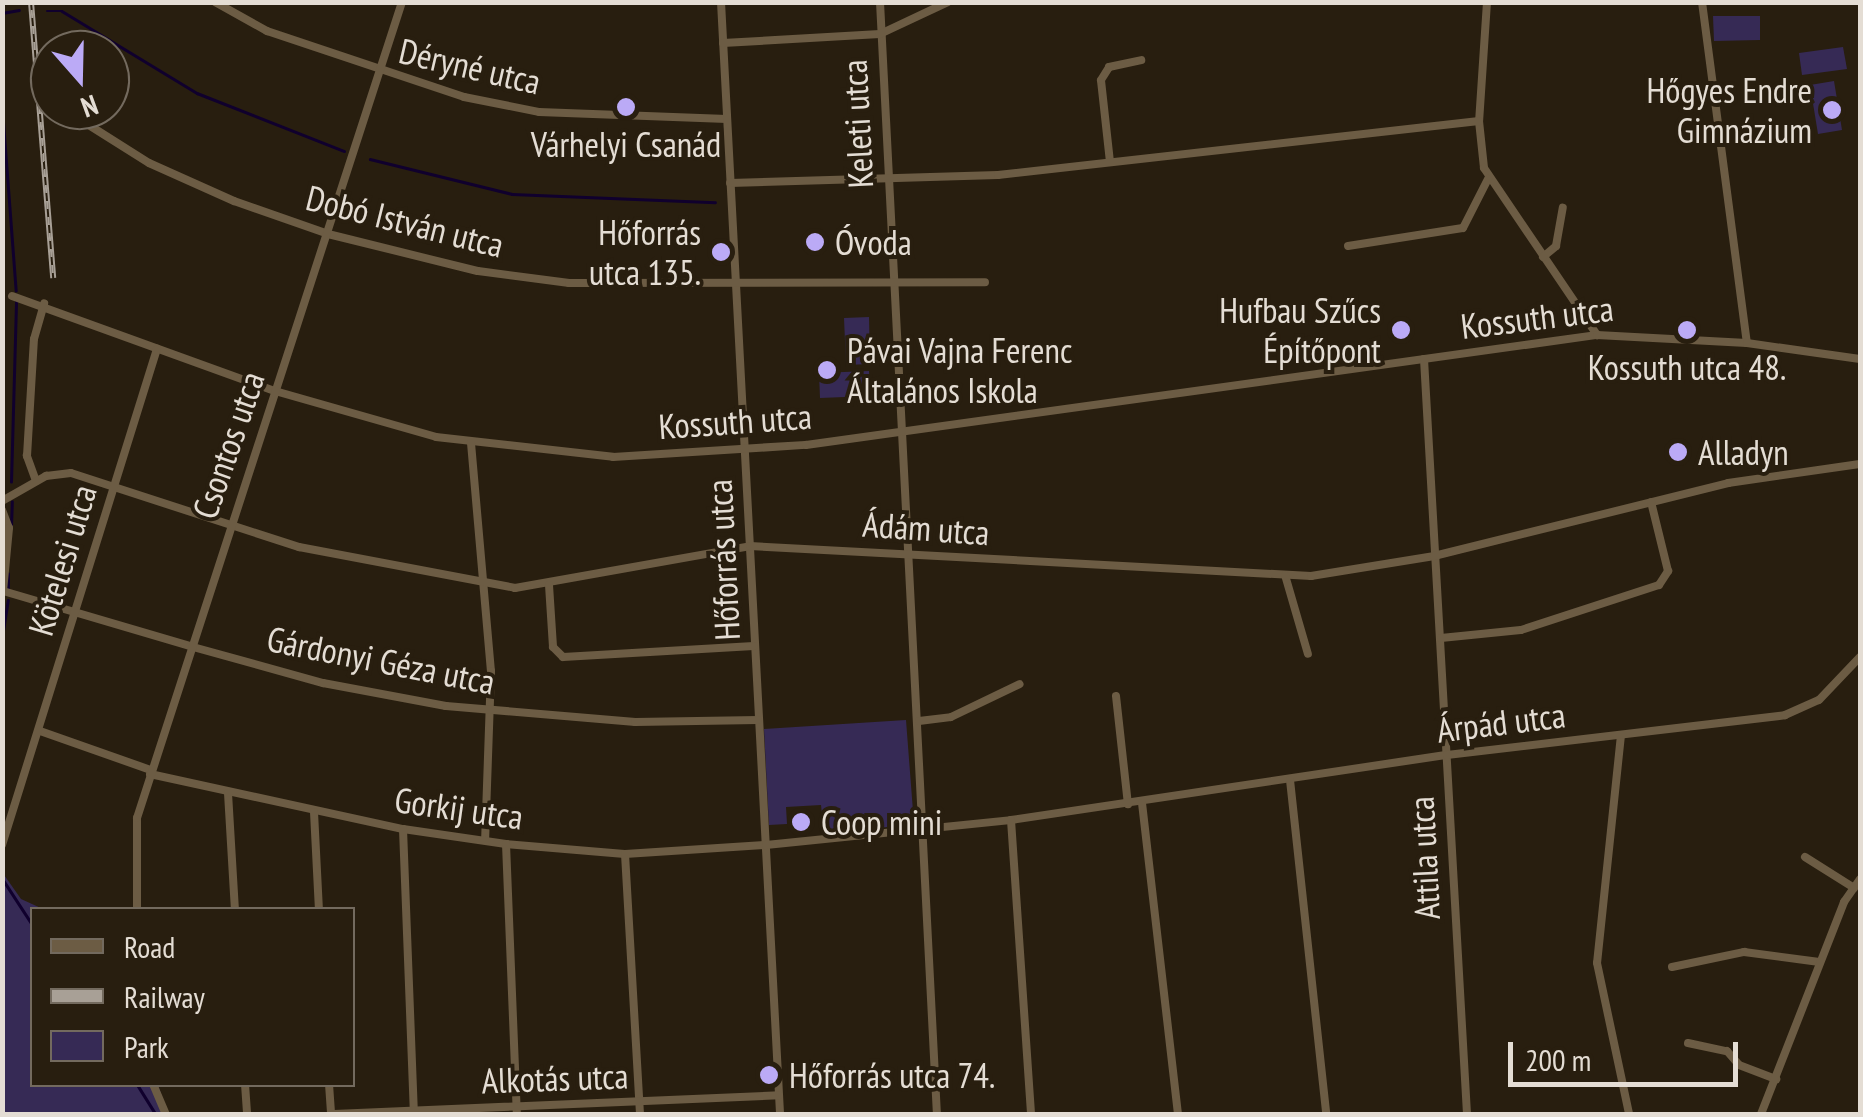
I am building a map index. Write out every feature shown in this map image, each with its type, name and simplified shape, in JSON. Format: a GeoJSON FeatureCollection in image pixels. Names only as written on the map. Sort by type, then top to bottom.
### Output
{"type":"FeatureCollection","features":[{"type":"Feature","properties":{"kind":"street","name":"Déryné utca"},"geometry":{"type":"LineString","coordinates":[[215,2],[267,31],[379,73],[539,112],[727,118]]}},
{"type":"Feature","properties":{"kind":"street","name":"Csontos utca"},"geometry":{"type":"LineString","coordinates":[[137,907],[134,838],[151,772],[402,2]]}},
{"type":"Feature","properties":{"kind":"street","name":"Hőforrás utca"},"geometry":{"type":"LineString","coordinates":[[721,2],[780,1114]]}},
{"type":"Feature","properties":{"kind":"street","name":"Keleti utca"},"geometry":{"type":"LineString","coordinates":[[880,2],[886,179],[926,827],[937,1114]]}},
{"type":"Feature","properties":{"kind":"street"},"geometry":{"type":"LineString","coordinates":[[723,43],[880,34],[948,2]]}},
{"type":"Feature","properties":{"kind":"street"},"geometry":{"type":"LineString","coordinates":[[1487,2],[1479,121],[1488,178],[1596,335]]}},
{"type":"Feature","properties":{"kind":"street"},"geometry":{"type":"LineString","coordinates":[[1702,2],[1747,342]]}},
{"type":"Feature","properties":{"kind":"street"},"geometry":{"type":"LineString","coordinates":[[1110,162],[1100,80],[1109,67],[1141,60]]}},
{"type":"Feature","properties":{"kind":"street"},"geometry":{"type":"LineString","coordinates":[[730,183],[886,179],[1110,162],[1479,121]]}},
{"type":"Feature","properties":{"kind":"street","name":"Dobó István utca"},"geometry":{"type":"LineString","coordinates":[[98,130],[194,184],[328,234],[540,280],[985,282]]}},
{"type":"Feature","properties":{"kind":"street"},"geometry":{"type":"LineString","coordinates":[[1348,246],[1463,228],[1488,178]]}},
{"type":"Feature","properties":{"kind":"street"},"geometry":{"type":"LineString","coordinates":[[1543,258],[1556,246],[1563,208]]}},
{"type":"Feature","properties":{"kind":"street","name":"Kossuth utca"},"geometry":{"type":"LineString","coordinates":[[12,296],[44,304],[276,392],[471,442],[613,457],[744,451],[1596,335],[1747,342],[1860,355]]}},
{"type":"Feature","properties":{"kind":"street"},"geometry":{"type":"LineString","coordinates":[[36,481],[28,448],[34,339],[44,304]]}},
{"type":"Feature","properties":{"kind":"street","name":"Kötelesi utca"},"geometry":{"type":"LineString","coordinates":[[2,845],[157,349]]}},
{"type":"Feature","properties":{"kind":"street","name":"Attila utca"},"geometry":{"type":"LineString","coordinates":[[1424,359],[1467,1114]]}},
{"type":"Feature","properties":{"kind":"street"},"geometry":{"type":"LineString","coordinates":[[471,442],[486,584],[491,711],[485,840]]}},
{"type":"Feature","properties":{"kind":"street","name":"Ádám utca"},"geometry":{"type":"LineString","coordinates":[[2,501],[36,481],[62,472],[114,484],[229,526],[379,567],[486,584],[549,584],[750,546],[1285,575],[1434,556],[1728,483],[1860,464]]}},
{"type":"Feature","properties":{"kind":"street"},"geometry":{"type":"LineString","coordinates":[[1440,638],[1521,630],[1659,584],[1668,571],[1652,502]]}},
{"type":"Feature","properties":{"kind":"street"},"geometry":{"type":"LineString","coordinates":[[2,510],[9,528],[3,592]]}},
{"type":"Feature","properties":{"kind":"street"},"geometry":{"type":"LineString","coordinates":[[1285,575],[1308,654]]}},
{"type":"Feature","properties":{"kind":"street"},"geometry":{"type":"LineString","coordinates":[[549,584],[554,647],[563,658],[754,646]]}},
{"type":"Feature","properties":{"kind":"street","name":"Gárdonyi Géza utca"},"geometry":{"type":"LineString","coordinates":[[3,592],[323,683],[491,711],[635,722],[758,720]]}},
{"type":"Feature","properties":{"kind":"street","name":"Árpád utca"},"geometry":{"type":"LineString","coordinates":[[766,845],[1011,820],[1447,755],[1798,712],[1819,700],[1860,657]]}},
{"type":"Feature","properties":{"kind":"street"},"geometry":{"type":"LineString","coordinates":[[919,722],[951,718],[1020,684]]}},
{"type":"Feature","properties":{"kind":"street"},"geometry":{"type":"LineString","coordinates":[[1116,696],[1128,804]]}},
{"type":"Feature","properties":{"kind":"street","name":"Gorkij utca"},"geometry":{"type":"LineString","coordinates":[[40,730],[151,772],[228,793],[403,829],[506,844],[625,854],[766,845]]}},
{"type":"Feature","properties":{"kind":"street"},"geometry":{"type":"LineString","coordinates":[[1621,735],[1596,963],[1628,1114]]}},
{"type":"Feature","properties":{"kind":"street"},"geometry":{"type":"LineString","coordinates":[[1290,780],[1326,1114]]}},
{"type":"Feature","properties":{"kind":"street"},"geometry":{"type":"LineString","coordinates":[[228,793],[235,907]]}},
{"type":"Feature","properties":{"kind":"street"},"geometry":{"type":"LineString","coordinates":[[1142,802],[1178,1114]]}},
{"type":"Feature","properties":{"kind":"street"},"geometry":{"type":"LineString","coordinates":[[314,812],[319,907]]}},
{"type":"Feature","properties":{"kind":"street"},"geometry":{"type":"LineString","coordinates":[[1011,820],[1030,1114]]}},
{"type":"Feature","properties":{"kind":"street"},"geometry":{"type":"LineString","coordinates":[[403,829],[414,1113]]}},
{"type":"Feature","properties":{"kind":"street"},"geometry":{"type":"LineString","coordinates":[[506,844],[517,1110]]}},
{"type":"Feature","properties":{"kind":"street"},"geometry":{"type":"LineString","coordinates":[[625,854],[640,1114]]}},
{"type":"Feature","properties":{"kind":"street"},"geometry":{"type":"LineString","coordinates":[[1805,858],[1854,888]]}},
{"type":"Feature","properties":{"kind":"street"},"geometry":{"type":"LineString","coordinates":[[1761,1114],[1819,962],[1860,878]]}},
{"type":"Feature","properties":{"kind":"street"},"geometry":{"type":"LineString","coordinates":[[1672,967],[1744,952],[1819,962]]}},
{"type":"Feature","properties":{"kind":"street"},"geometry":{"type":"LineString","coordinates":[[1688,1043],[1727,1051],[1738,1064],[1776,1080]]}},
{"type":"Feature","properties":{"kind":"street"},"geometry":{"type":"LineString","coordinates":[[154,1087],[166,1114]]}},
{"type":"Feature","properties":{"kind":"street"},"geometry":{"type":"LineString","coordinates":[[245,1087],[247,1114]]}},
{"type":"Feature","properties":{"kind":"street"},"geometry":{"type":"LineString","coordinates":[[329,1087],[333,1114]]}},
{"type":"Feature","properties":{"kind":"street","name":"Alkotás utca"},"geometry":{"type":"LineString","coordinates":[[333,1114],[517,1110],[779,1095]]}},
{"type":"Feature","properties":{"kind":"green space"},"geometry":{"type":"Polygon","coordinates":[[[1713,16],[1760,16],[1760,40],[1714,41],[1713,16]]]}},
{"type":"Feature","properties":{"kind":"green space"},"geometry":{"type":"Polygon","coordinates":[[[1843,47],[1847,69],[1802,75],[1799,53],[1843,47]]]}},
{"type":"Feature","properties":{"kind":"green space"},"geometry":{"type":"Polygon","coordinates":[[[1834,81],[1842,130],[1818,134],[1810,85],[1834,81]]]}},
{"type":"Feature","properties":{"kind":"green space"},"geometry":{"type":"Polygon","coordinates":[[[869,317],[870,364],[846,365],[844,318],[869,317]]]}},
{"type":"Feature","properties":{"kind":"green space"},"geometry":{"type":"Polygon","coordinates":[[[869,371],[870,396],[820,398],[819,373],[869,371]]]}},
{"type":"Feature","properties":{"kind":"green space"},"geometry":{"type":"Polygon","coordinates":[[[906,720],[914,824],[824,834],[821,805],[786,807],[787,824],[769,825],[764,729],[906,720]]]}},
{"type":"Feature","properties":{"kind":"green space"},"geometry":{"type":"Polygon","coordinates":[[[2,872],[21,899],[39,907],[30,907],[30,1087],[159,1087],[168,1114],[3,1114],[2,872]]]}},
{"type":"Feature","properties":{"kind":"waterway"},"geometry":{"type":"LineString","coordinates":[[2,13],[19,10]]}},
{"type":"Feature","properties":{"kind":"waterway"},"geometry":{"type":"LineString","coordinates":[[47,11],[62,11],[197,93],[344,151]]}},
{"type":"Feature","properties":{"kind":"waterway"},"geometry":{"type":"LineString","coordinates":[[2,102],[16,290]]}},
{"type":"Feature","properties":{"kind":"waterway"},"geometry":{"type":"LineString","coordinates":[[370,159],[512,194],[715,202]]}},
{"type":"Feature","properties":{"kind":"waterway"},"geometry":{"type":"LineString","coordinates":[[11,482],[16,300]]}},
{"type":"Feature","properties":{"kind":"waterway"},"geometry":{"type":"LineString","coordinates":[[11,526],[12,502]]}},
{"type":"Feature","properties":{"kind":"waterway"},"geometry":{"type":"LineString","coordinates":[[8,574],[8,588]]}},
{"type":"Feature","properties":{"kind":"waterway"},"geometry":{"type":"LineString","coordinates":[[2,637],[8,600]]}},
{"type":"Feature","properties":{"kind":"waterway"},"geometry":{"type":"LineString","coordinates":[[2,878],[30,921]]}},
{"type":"Feature","properties":{"kind":"waterway"},"geometry":{"type":"LineString","coordinates":[[139,1087],[156,1114]]}},
{"type":"Feature","properties":{"kind":"railway"},"geometry":{"type":"LineString","coordinates":[[31,2],[53,278]]}},
{"type":"Feature","properties":{"kind":"place","name":"Várhelyi Csanád"},"geometry":{"type":"Point","coordinates":[626,107]}},
{"type":"Feature","properties":{"kind":"place","name":"Hőgyes Endre Gimnázium"},"geometry":{"type":"Point","coordinates":[1832,110]}},
{"type":"Feature","properties":{"kind":"place","name":"Óvoda"},"geometry":{"type":"Point","coordinates":[815,242]}},
{"type":"Feature","properties":{"kind":"place","name":"Hőforrás utca 135."},"geometry":{"type":"Point","coordinates":[721,252]}},
{"type":"Feature","properties":{"kind":"place","name":"Hufbau Szűcs Építőpont"},"geometry":{"type":"Point","coordinates":[1401,330]}},
{"type":"Feature","properties":{"kind":"place","name":"Kossuth utca 48."},"geometry":{"type":"Point","coordinates":[1687,330]}},
{"type":"Feature","properties":{"kind":"place","name":"Pávai Vajna Ferenc Általános Iskola"},"geometry":{"type":"Point","coordinates":[827,370]}},
{"type":"Feature","properties":{"kind":"place","name":"Alladyn"},"geometry":{"type":"Point","coordinates":[1678,452]}},
{"type":"Feature","properties":{"kind":"place","name":"Coop mini"},"geometry":{"type":"Point","coordinates":[801,822]}},
{"type":"Feature","properties":{"kind":"place","name":"Hőforrás utca 74."},"geometry":{"type":"Point","coordinates":[769,1075]}}]}
